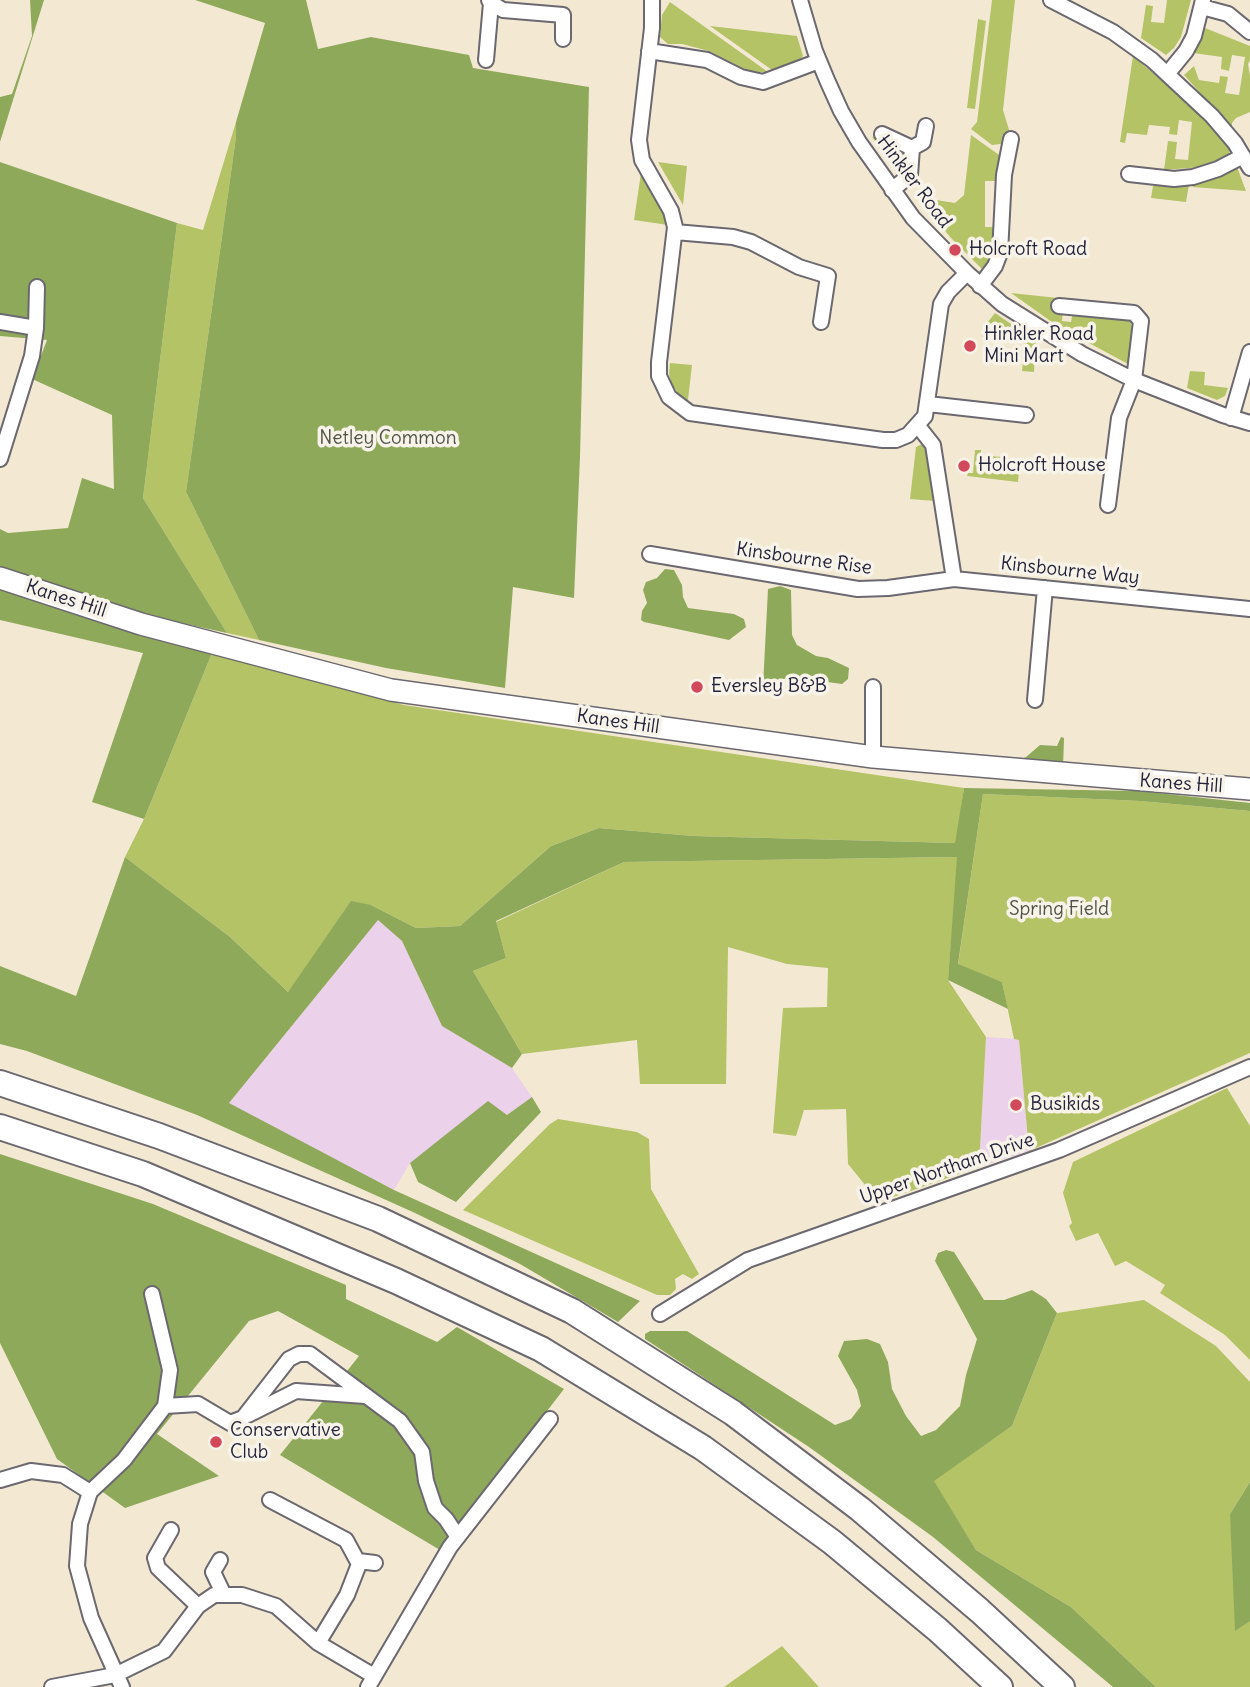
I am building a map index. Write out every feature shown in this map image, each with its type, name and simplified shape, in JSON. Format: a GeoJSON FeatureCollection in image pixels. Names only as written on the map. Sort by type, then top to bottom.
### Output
{"type":"FeatureCollection","features":[{"type":"Feature","properties":{"kind":"highway"},"geometry":{"type":"LineString","coordinates":[[0,1083],[159,1136],[378,1219],[572,1311],[733,1413],[860,1509],[980,1611],[1062,1687]]}},
{"type":"Feature","properties":{"kind":"highway"},"geometry":{"type":"LineString","coordinates":[[0,1127],[143,1174],[396,1281],[541,1349],[703,1448],[832,1542],[938,1630],[992,1681]]}},
{"type":"Feature","properties":{"kind":"highway"},"geometry":{"type":"LineString","coordinates":[[980,1611],[1081,1687]]}},
{"type":"Feature","properties":{"kind":"main road","name":"Kanes Hill"},"geometry":{"type":"LineString","coordinates":[[0,578],[141,624],[391,690],[873,757],[1250,789]]}},
{"type":"Feature","properties":{"kind":"street"},"geometry":{"type":"LineString","coordinates":[[652,0],[652,28],[639,140],[642,160],[671,211],[675,232],[659,362],[659,376],[669,397],[690,413],[896,440],[908,435],[925,416],[941,304],[948,292],[967,273]]}},
{"type":"Feature","properties":{"kind":"street","name":"Hinkler Road"},"geometry":{"type":"LineString","coordinates":[[800,0],[819,61],[841,111],[892,190],[933,240],[967,273],[1002,303],[1082,355],[1134,380],[1250,423]]}},
{"type":"Feature","properties":{"kind":"street"},"geometry":{"type":"LineString","coordinates":[[1051,0],[1113,32],[1168,73],[1212,116],[1247,162],[1174,179],[1129,174]]}},
{"type":"Feature","properties":{"kind":"street"},"geometry":{"type":"LineString","coordinates":[[486,60],[490,2],[503,10],[563,15],[563,39]]}},
{"type":"Feature","properties":{"kind":"street"},"geometry":{"type":"LineString","coordinates":[[1168,73],[1186,51],[1197,28],[1202,4],[1228,13],[1250,32]]}},
{"type":"Feature","properties":{"kind":"street"},"geometry":{"type":"LineString","coordinates":[[649,51],[707,60],[741,77],[763,82],[819,61]]}},
{"type":"Feature","properties":{"kind":"street"},"geometry":{"type":"LineString","coordinates":[[912,148],[923,142],[928,130]]}},
{"type":"Feature","properties":{"kind":"street"},"geometry":{"type":"LineString","coordinates":[[882,134],[912,148]]}},
{"type":"Feature","properties":{"kind":"street"},"geometry":{"type":"LineString","coordinates":[[981,286],[995,266],[1000,253],[1004,175],[1012,139]]}},
{"type":"Feature","properties":{"kind":"street"},"geometry":{"type":"LineString","coordinates":[[892,190],[911,176],[912,148]]}},
{"type":"Feature","properties":{"kind":"street"},"geometry":{"type":"LineString","coordinates":[[675,232],[733,237],[751,242],[799,267],[828,276],[821,322]]}},
{"type":"Feature","properties":{"kind":"street"},"geometry":{"type":"LineString","coordinates":[[0,459],[32,356],[37,287]]}},
{"type":"Feature","properties":{"kind":"street"},"geometry":{"type":"LineString","coordinates":[[1065,310],[1134,313],[1140,321],[1134,380],[1119,418],[1108,505]]}},
{"type":"Feature","properties":{"kind":"street"},"geometry":{"type":"LineString","coordinates":[[0,322],[36,328]]}},
{"type":"Feature","properties":{"kind":"street"},"geometry":{"type":"LineString","coordinates":[[1231,418],[1250,352]]}},
{"type":"Feature","properties":{"kind":"street"},"geometry":{"type":"LineString","coordinates":[[928,404],[1026,415]]}},
{"type":"Feature","properties":{"kind":"street"},"geometry":{"type":"LineString","coordinates":[[918,426],[933,445],[954,579]]}},
{"type":"Feature","properties":{"kind":"street","name":"Kinsbourne Rise"},"geometry":{"type":"LineString","coordinates":[[650,554],[858,589],[888,588],[954,579]]}},
{"type":"Feature","properties":{"kind":"street","name":"Kinsbourne Way"},"geometry":{"type":"LineString","coordinates":[[954,579],[1250,609]]}},
{"type":"Feature","properties":{"kind":"street"},"geometry":{"type":"LineString","coordinates":[[1035,700],[1045,588]]}},
{"type":"Feature","properties":{"kind":"street"},"geometry":{"type":"LineString","coordinates":[[873,687],[873,757]]}},
{"type":"Feature","properties":{"kind":"street","name":"Upper Northam Drive"},"geometry":{"type":"LineString","coordinates":[[660,1314],[748,1260],[1059,1150],[1250,1067]]}},
{"type":"Feature","properties":{"kind":"street"},"geometry":{"type":"LineString","coordinates":[[119,1681],[91,1618],[77,1566],[80,1524],[90,1492],[124,1460],[165,1406],[170,1370],[152,1294]]}},
{"type":"Feature","properties":{"kind":"street"},"geometry":{"type":"LineString","coordinates":[[243,1418],[289,1359],[299,1354],[310,1354],[400,1421],[422,1452],[426,1481],[435,1508],[458,1537]]}},
{"type":"Feature","properties":{"kind":"street"},"geometry":{"type":"LineString","coordinates":[[165,1406],[198,1404],[230,1423],[296,1391],[367,1396]]}},
{"type":"Feature","properties":{"kind":"street"},"geometry":{"type":"LineString","coordinates":[[52,1687],[119,1681],[163,1651],[198,1606],[214,1595],[242,1595],[276,1606],[318,1643],[371,1681],[458,1537],[550,1419]]}},
{"type":"Feature","properties":{"kind":"street"},"geometry":{"type":"LineString","coordinates":[[0,1480],[30,1471],[63,1475],[90,1492]]}},
{"type":"Feature","properties":{"kind":"street"},"geometry":{"type":"LineString","coordinates":[[270,1500],[346,1540],[358,1561],[347,1595],[318,1643]]}},
{"type":"Feature","properties":{"kind":"street"},"geometry":{"type":"LineString","coordinates":[[171,1530],[155,1559],[158,1568],[198,1606]]}},
{"type":"Feature","properties":{"kind":"street"},"geometry":{"type":"LineString","coordinates":[[220,1560],[213,1572],[224,1595]]}},
{"type":"Feature","properties":{"kind":"street"},"geometry":{"type":"LineString","coordinates":[[358,1561],[375,1563]]}},
{"type":"Feature","properties":{"kind":"shaded area"},"geometry":{"type":"Polygon","coordinates":[[[378,920],[402,941],[442,1026],[512,1068],[532,1097],[507,1115],[410,1163],[394,1190],[228,1104],[378,920]]]}},
{"type":"Feature","properties":{"kind":"shaded area"},"geometry":{"type":"Polygon","coordinates":[[[986,1037],[1019,1039],[1029,1151],[979,1167],[986,1037]]]}},
{"type":"Feature","properties":{"kind":"green space"},"geometry":{"type":"Polygon","coordinates":[[[30,0],[44,0],[0,142],[0,97],[12,94],[32,36],[30,0]]]}},
{"type":"Feature","properties":{"kind":"green space","name":"Netley Common"},"geometry":{"type":"Polygon","coordinates":[[[195,0],[306,0],[318,49],[371,37],[469,55],[473,68],[589,87],[574,598],[513,587],[505,688],[386,668],[259,640],[186,492],[236,122],[265,23],[195,0]]]}},
{"type":"Feature","properties":{"kind":"green space"},"geometry":{"type":"Polygon","coordinates":[[[992,0],[1015,0],[1003,110],[1010,133],[1001,144],[992,145],[971,129],[977,122],[992,0]]]}},
{"type":"Feature","properties":{"kind":"green space"},"geometry":{"type":"Polygon","coordinates":[[[1167,0],[1191,0],[1181,37],[1166,55],[1141,38],[1146,5],[1153,6],[1151,22],[1164,23],[1167,0]]]}},
{"type":"Feature","properties":{"kind":"green space"},"geometry":{"type":"Polygon","coordinates":[[[670,2],[768,72],[751,72],[709,51],[682,44],[668,44],[660,37],[662,15],[670,2]]]}},
{"type":"Feature","properties":{"kind":"green space"},"geometry":{"type":"Polygon","coordinates":[[[978,19],[986,21],[975,109],[967,108],[978,19]]]}},
{"type":"Feature","properties":{"kind":"green space"},"geometry":{"type":"Polygon","coordinates":[[[710,26],[797,36],[803,56],[797,62],[772,70],[710,26]]]}},
{"type":"Feature","properties":{"kind":"green space"},"geometry":{"type":"Polygon","coordinates":[[[1205,28],[1250,46],[1250,112],[1236,118],[1232,128],[1184,75],[1194,66],[1199,80],[1219,83],[1220,76],[1228,77],[1225,93],[1239,95],[1245,57],[1232,55],[1229,71],[1221,69],[1222,57],[1193,53],[1205,28]]]}},
{"type":"Feature","properties":{"kind":"green space"},"geometry":{"type":"Polygon","coordinates":[[[1133,56],[1182,98],[1225,141],[1230,149],[1229,154],[1202,167],[1164,170],[1168,141],[1177,142],[1175,159],[1188,160],[1192,122],[1179,120],[1177,135],[1169,134],[1170,127],[1149,125],[1147,135],[1127,133],[1125,143],[1120,142],[1133,56]]]}},
{"type":"Feature","properties":{"kind":"green space"},"geometry":{"type":"Polygon","coordinates":[[[236,122],[186,492],[259,640],[227,633],[143,498],[177,223],[203,230],[236,122]]]}},
{"type":"Feature","properties":{"kind":"green space"},"geometry":{"type":"Polygon","coordinates":[[[971,135],[1002,157],[999,181],[985,181],[985,227],[997,227],[997,248],[985,272],[951,238],[917,197],[955,203],[964,195],[971,135]]]}},
{"type":"Feature","properties":{"kind":"green space"},"geometry":{"type":"Polygon","coordinates":[[[876,136],[905,149],[908,169],[902,180],[872,137],[876,136]]]}},
{"type":"Feature","properties":{"kind":"green space"},"geometry":{"type":"Polygon","coordinates":[[[0,162],[177,223],[143,498],[227,633],[149,616],[0,569],[0,529],[8,533],[68,528],[82,478],[114,489],[112,415],[32,379],[47,340],[0,336],[0,162]]]}},
{"type":"Feature","properties":{"kind":"green space"},"geometry":{"type":"Polygon","coordinates":[[[658,162],[687,166],[683,205],[658,162]]]}},
{"type":"Feature","properties":{"kind":"green space"},"geometry":{"type":"Polygon","coordinates":[[[1237,167],[1246,191],[1193,187],[1192,184],[1213,179],[1237,167]]]}},
{"type":"Feature","properties":{"kind":"green space"},"geometry":{"type":"Polygon","coordinates":[[[641,173],[665,211],[668,225],[634,220],[641,173]]]}},
{"type":"Feature","properties":{"kind":"green space"},"geometry":{"type":"Polygon","coordinates":[[[1189,185],[1186,202],[1151,198],[1153,186],[1189,185]]]}},
{"type":"Feature","properties":{"kind":"green space"},"geometry":{"type":"Polygon","coordinates":[[[1011,293],[1058,298],[1057,308],[1063,310],[1062,321],[1071,322],[1073,311],[1129,319],[1135,334],[1130,365],[1059,327],[1011,293]]]}},
{"type":"Feature","properties":{"kind":"green space"},"geometry":{"type":"Polygon","coordinates":[[[995,313],[1036,341],[1034,372],[1022,371],[1025,344],[1015,340],[982,337],[983,328],[995,313]]]}},
{"type":"Feature","properties":{"kind":"green space"},"geometry":{"type":"Polygon","coordinates":[[[670,363],[692,365],[688,400],[672,385],[670,363]]]}},
{"type":"Feature","properties":{"kind":"green space"},"geometry":{"type":"Polygon","coordinates":[[[1190,371],[1205,372],[1204,385],[1228,388],[1225,396],[1217,400],[1187,388],[1190,371]]]}},
{"type":"Feature","properties":{"kind":"green space"},"geometry":{"type":"Polygon","coordinates":[[[924,443],[935,501],[910,499],[916,447],[924,443]]]}},
{"type":"Feature","properties":{"kind":"green space"},"geometry":{"type":"Polygon","coordinates":[[[975,450],[981,450],[981,455],[1020,459],[1018,482],[967,476],[968,473],[973,473],[975,450]]]}},
{"type":"Feature","properties":{"kind":"green space"},"geometry":{"type":"Polygon","coordinates":[[[665,569],[674,570],[682,585],[688,608],[734,614],[744,619],[746,627],[729,640],[641,620],[647,603],[643,590],[646,582],[657,578],[665,569]]]}},
{"type":"Feature","properties":{"kind":"green space"},"geometry":{"type":"Polygon","coordinates":[[[780,586],[791,590],[792,635],[797,645],[816,656],[828,658],[849,668],[848,679],[842,684],[798,678],[781,679],[777,685],[770,688],[763,686],[768,589],[780,586]]]}},
{"type":"Feature","properties":{"kind":"green space"},"geometry":{"type":"Polygon","coordinates":[[[0,589],[212,653],[144,819],[92,802],[143,653],[0,620],[0,589]]]}},
{"type":"Feature","properties":{"kind":"green space"},"geometry":{"type":"Polygon","coordinates":[[[212,653],[404,705],[964,788],[956,843],[694,836],[599,828],[551,846],[460,926],[416,928],[371,905],[288,992],[230,937],[125,857],[144,819],[212,653]]]}},
{"type":"Feature","properties":{"kind":"green space"},"geometry":{"type":"Polygon","coordinates":[[[1061,737],[1064,738],[1063,769],[1015,762],[1040,745],[1057,746],[1061,737]]]}},
{"type":"Feature","properties":{"kind":"green space"},"geometry":{"type":"Polygon","coordinates":[[[964,788],[1139,791],[1250,803],[1250,811],[1140,801],[983,794],[958,964],[1002,982],[1008,1009],[948,980],[957,857],[624,862],[496,921],[506,958],[473,971],[522,1054],[512,1068],[442,1026],[402,941],[378,920],[229,1103],[394,1190],[640,1301],[618,1322],[520,1264],[415,1213],[197,1115],[27,1051],[0,1044],[0,966],[76,996],[125,857],[230,937],[288,992],[351,901],[371,905],[416,928],[460,926],[551,846],[599,828],[694,836],[955,843],[964,788]]]}},
{"type":"Feature","properties":{"kind":"green space","name":"Spring Field"},"geometry":{"type":"Polygon","coordinates":[[[983,794],[1140,801],[1250,811],[1250,1053],[1029,1151],[1019,1040],[1014,1039],[1002,982],[958,965],[983,794]]]}},
{"type":"Feature","properties":{"kind":"green space"},"geometry":{"type":"Polygon","coordinates":[[[958,857],[948,980],[986,1037],[979,1167],[879,1202],[848,1164],[846,1109],[804,1110],[796,1136],[773,1133],[783,1008],[827,1007],[828,968],[787,964],[728,947],[726,1084],[640,1084],[637,1040],[522,1054],[473,971],[506,958],[496,922],[624,862],[958,857]]]}},
{"type":"Feature","properties":{"kind":"green space"},"geometry":{"type":"Polygon","coordinates":[[[1227,1088],[1250,1126],[1250,1360],[1225,1335],[1160,1293],[1165,1285],[1126,1261],[1115,1266],[1098,1233],[1076,1241],[1069,1226],[1072,1223],[1063,1193],[1073,1162],[1227,1088]]]}},
{"type":"Feature","properties":{"kind":"green space"},"geometry":{"type":"Polygon","coordinates":[[[532,1097],[541,1112],[456,1202],[418,1182],[410,1163],[488,1101],[507,1115],[532,1097]]]}},
{"type":"Feature","properties":{"kind":"green space"},"geometry":{"type":"Polygon","coordinates":[[[558,1119],[637,1132],[649,1139],[651,1189],[699,1274],[692,1279],[683,1274],[675,1279],[676,1289],[670,1295],[657,1295],[463,1210],[558,1119]]]}},
{"type":"Feature","properties":{"kind":"green space"},"geometry":{"type":"Polygon","coordinates":[[[0,1154],[153,1204],[346,1285],[346,1299],[437,1342],[457,1327],[564,1389],[440,1550],[280,1455],[359,1356],[278,1311],[249,1321],[157,1434],[219,1476],[125,1508],[57,1459],[0,1343],[0,1154]]]}},
{"type":"Feature","properties":{"kind":"green space"},"geometry":{"type":"Polygon","coordinates":[[[946,1250],[954,1252],[984,1300],[1004,1300],[1032,1290],[1046,1299],[1057,1313],[1012,1426],[934,1481],[976,1550],[1071,1607],[1156,1687],[1113,1687],[933,1537],[809,1447],[645,1339],[645,1334],[650,1331],[687,1331],[835,1425],[851,1419],[861,1406],[857,1390],[838,1356],[844,1341],[867,1339],[880,1344],[888,1362],[892,1389],[906,1416],[921,1436],[936,1430],[960,1406],[977,1339],[935,1261],[938,1253],[946,1250]]]}},
{"type":"Feature","properties":{"kind":"green space"},"geometry":{"type":"Polygon","coordinates":[[[1144,1300],[1216,1346],[1250,1382],[1250,1482],[1230,1514],[1250,1621],[1250,1687],[1156,1687],[1071,1607],[976,1550],[933,1481],[1012,1426],[1057,1313],[1144,1300]]]}},
{"type":"Feature","properties":{"kind":"green space"},"geometry":{"type":"Polygon","coordinates":[[[1250,1482],[1250,1621],[1235,1631],[1230,1514],[1250,1482]]]}},
{"type":"Feature","properties":{"kind":"green space"},"geometry":{"type":"Polygon","coordinates":[[[782,1646],[819,1687],[724,1687],[782,1646]]]}},
{"type":"Feature","properties":{"kind":"place","name":"Holcroft Road"},"geometry":{"type":"Point","coordinates":[955,250]}},
{"type":"Feature","properties":{"kind":"place","name":"Hinkler Road Mini Mart"},"geometry":{"type":"Point","coordinates":[970,346]}},
{"type":"Feature","properties":{"kind":"place","name":"Holcroft House"},"geometry":{"type":"Point","coordinates":[964,466]}},
{"type":"Feature","properties":{"kind":"place","name":"Eversley B&B"},"geometry":{"type":"Point","coordinates":[697,687]}},
{"type":"Feature","properties":{"kind":"place","name":"Busikids"},"geometry":{"type":"Point","coordinates":[1016,1105]}},
{"type":"Feature","properties":{"kind":"place","name":"Conservative Club"},"geometry":{"type":"Point","coordinates":[216,1442]}}]}
